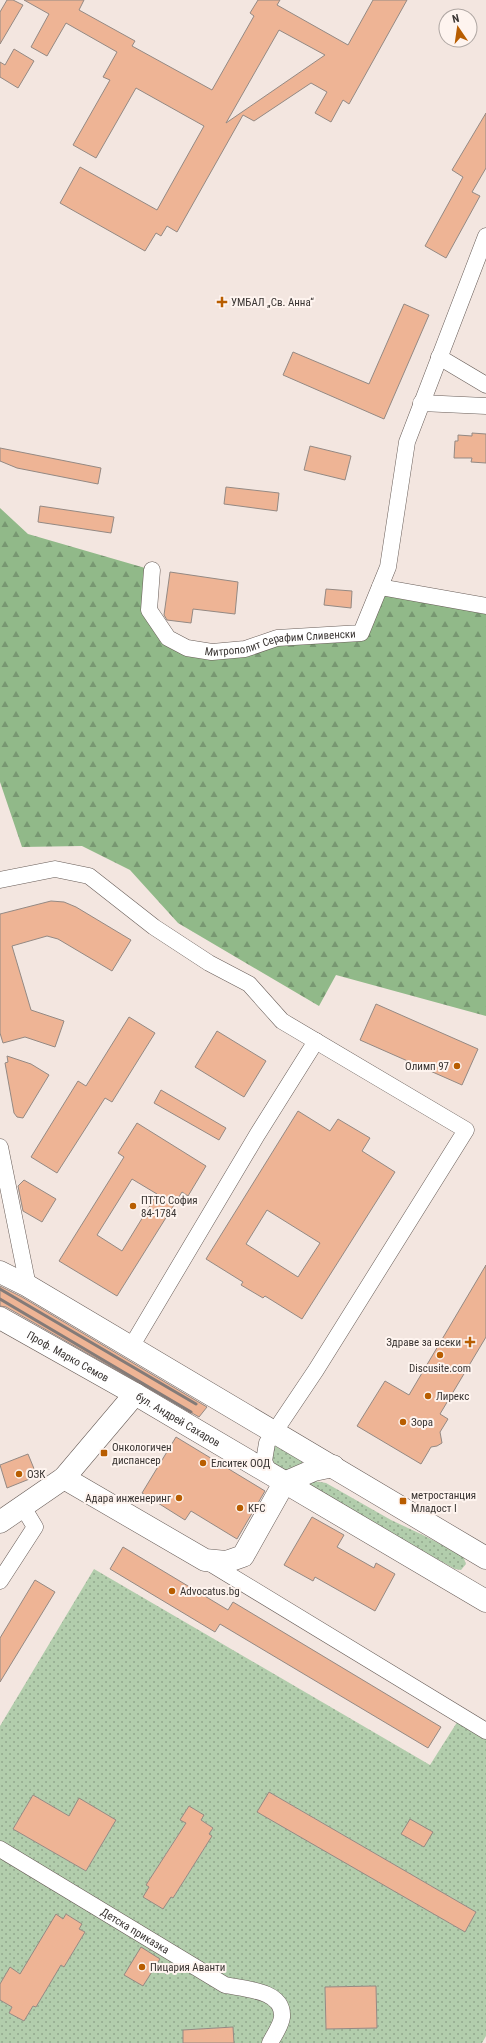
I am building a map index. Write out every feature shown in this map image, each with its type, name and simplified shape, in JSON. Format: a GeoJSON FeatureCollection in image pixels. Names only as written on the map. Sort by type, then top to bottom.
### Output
{"type":"FeatureCollection","features":[{"type":"Feature","properties":{"kind":"main road"},"geometry":{"type":"LineString","coordinates":[[0,1272],[28,1286],[131,1346],[486,1558]]}},
{"type":"Feature","properties":{"kind":"main road","name":"Проф. Марко Семов"},"geometry":{"type":"LineString","coordinates":[[0,1318],[135,1394]]}},
{"type":"Feature","properties":{"kind":"main road","name":"бул. Андрей Сахаров"},"geometry":{"type":"LineString","coordinates":[[0,1522],[64,1478],[135,1394],[277,1484],[486,1601]]}},
{"type":"Feature","properties":{"kind":"main road"},"geometry":{"type":"LineString","coordinates":[[64,1478],[205,1560],[226,1562],[243,1556],[277,1484],[314,1470],[333,1466]]}},
{"type":"Feature","properties":{"kind":"street"},"geometry":{"type":"LineString","coordinates":[[486,236],[407,442],[388,567],[380,587],[486,606]]}},
{"type":"Feature","properties":{"kind":"street"},"geometry":{"type":"LineString","coordinates":[[439,357],[486,385]]}},
{"type":"Feature","properties":{"kind":"street"},"geometry":{"type":"LineString","coordinates":[[421,403],[486,406]]}},
{"type":"Feature","properties":{"kind":"street","name":"Митрополит Серафим Сливенски"},"geometry":{"type":"LineString","coordinates":[[152,570],[149,610],[168,638],[187,648],[212,652],[245,649],[277,638],[361,633],[380,587]]}},
{"type":"Feature","properties":{"kind":"street"},"geometry":{"type":"LineString","coordinates":[[0,880],[55,869],[89,876],[154,927],[209,963],[249,984],[282,1021],[466,1130],[316,1370],[267,1443],[264,1453],[264,1461],[277,1484]]}},
{"type":"Feature","properties":{"kind":"street"},"geometry":{"type":"LineString","coordinates":[[131,1346],[257,1135],[316,1041]]}},
{"type":"Feature","properties":{"kind":"street"},"geometry":{"type":"LineString","coordinates":[[0,1147],[28,1286]]}},
{"type":"Feature","properties":{"kind":"street"},"geometry":{"type":"LineString","coordinates":[[0,1581],[35,1527],[23,1507]]}},
{"type":"Feature","properties":{"kind":"street"},"geometry":{"type":"LineString","coordinates":[[205,1560],[486,1731]]}},
{"type":"Feature","properties":{"kind":"street","name":"Детска приказка"},"geometry":{"type":"LineString","coordinates":[[0,1849],[225,1986],[264,1994],[276,2000],[281,2007],[282,2018],[270,2043]]}},
{"type":"Feature","properties":{"kind":"green space"},"geometry":{"type":"Polygon","coordinates":[[[0,508],[28,534],[152,570],[149,610],[187,648],[361,633],[380,587],[486,606],[486,1016],[336,975],[319,1006],[178,923],[130,870],[82,846],[22,847],[0,782],[0,508]]]}},
{"type":"Feature","properties":{"kind":"green space"},"geometry":{"type":"Polygon","coordinates":[[[272,1444],[302,1461],[302,1464],[285,1473],[272,1467],[272,1444]]]}},
{"type":"Feature","properties":{"kind":"green space"},"geometry":{"type":"Polygon","coordinates":[[[309,1480],[326,1483],[391,1520],[463,1556],[466,1564],[461,1570],[455,1569],[300,1483],[309,1480]]]}},
{"type":"Feature","properties":{"kind":"green space"},"geometry":{"type":"Polygon","coordinates":[[[94,1569],[430,1765],[461,1716],[486,1731],[486,2036],[482,2043],[234,2043],[232,2027],[183,2030],[183,2043],[0,2043],[0,2000],[12,2007],[9,2013],[24,2021],[33,2006],[36,2007],[49,1985],[57,1963],[64,1967],[85,1932],[79,1929],[82,1924],[66,1914],[63,1919],[56,1915],[30,1958],[24,1976],[10,1968],[0,1984],[0,1726],[94,1569]],[[269,1792],[258,1812],[465,1932],[476,1912],[269,1792]],[[33,1795],[13,1829],[86,1871],[116,1820],[79,1799],[69,1816],[33,1795]],[[189,1806],[181,1819],[188,1824],[178,1835],[146,1885],[173,1898],[212,1836],[209,1834],[213,1828],[201,1820],[189,1806]],[[376,1986],[325,1987],[326,2029],[377,2028],[376,1986]]]}},
{"type":"Feature","properties":{"kind":"building"},"geometry":{"type":"Polygon","coordinates":[[[7,0],[13,0],[23,5],[0,44],[0,12],[7,0]]]}},
{"type":"Feature","properties":{"kind":"building"},"geometry":{"type":"Polygon","coordinates":[[[24,0],[84,0],[79,10],[135,41],[132,46],[212,90],[254,16],[250,13],[258,0],[280,0],[277,5],[348,45],[373,0],[407,0],[349,104],[343,100],[331,122],[315,113],[327,92],[311,83],[254,121],[243,115],[177,232],[167,226],[161,236],[156,233],[145,251],[60,203],[80,167],[157,210],[204,126],[136,88],[96,158],[73,145],[110,80],[103,77],[117,52],[66,23],[47,56],[31,47],[49,14],[24,0]],[[279,30],[226,123],[325,55],[279,30]]]}},
{"type":"Feature","properties":{"kind":"building"},"geometry":{"type":"Polygon","coordinates":[[[14,49],[34,61],[18,88],[0,77],[0,62],[5,65],[14,49]]]}},
{"type":"Feature","properties":{"kind":"building"},"geometry":{"type":"Polygon","coordinates":[[[486,113],[486,168],[472,192],[480,196],[446,258],[425,246],[463,177],[452,170],[486,113]]]}},
{"type":"Feature","properties":{"kind":"building"},"geometry":{"type":"Polygon","coordinates":[[[404,304],[429,315],[384,419],[283,375],[293,352],[369,384],[404,304]]]}},
{"type":"Feature","properties":{"kind":"building"},"geometry":{"type":"Polygon","coordinates":[[[472,433],[486,434],[486,463],[471,462],[472,458],[454,458],[455,441],[458,441],[458,435],[472,436],[472,433]]]}},
{"type":"Feature","properties":{"kind":"building"},"geometry":{"type":"Polygon","coordinates":[[[310,446],[351,456],[345,480],[304,470],[310,446]]]}},
{"type":"Feature","properties":{"kind":"building"},"geometry":{"type":"Polygon","coordinates":[[[0,448],[101,468],[98,484],[17,468],[0,461],[0,448]]]}},
{"type":"Feature","properties":{"kind":"building"},"geometry":{"type":"Polygon","coordinates":[[[226,487],[279,493],[277,511],[224,504],[226,487]]]}},
{"type":"Feature","properties":{"kind":"building"},"geometry":{"type":"Polygon","coordinates":[[[40,506],[114,517],[111,533],[38,522],[40,506]]]}},
{"type":"Feature","properties":{"kind":"building"},"geometry":{"type":"Polygon","coordinates":[[[170,572],[238,582],[235,614],[193,609],[191,623],[167,620],[164,615],[170,572]]]}},
{"type":"Feature","properties":{"kind":"building"},"geometry":{"type":"Polygon","coordinates":[[[326,589],[352,591],[351,608],[324,605],[326,589]]]}},
{"type":"Feature","properties":{"kind":"building"},"geometry":{"type":"Polygon","coordinates":[[[51,901],[64,902],[76,907],[131,940],[112,971],[58,939],[47,936],[12,946],[31,1010],[64,1021],[55,1047],[25,1037],[3,1043],[0,1033],[0,914],[51,901]]]}},
{"type":"Feature","properties":{"kind":"building"},"geometry":{"type":"Polygon","coordinates":[[[376,1004],[478,1049],[462,1085],[360,1040],[376,1004]]]}},
{"type":"Feature","properties":{"kind":"building"},"geometry":{"type":"Polygon","coordinates":[[[129,1017],[155,1033],[112,1102],[105,1098],[57,1173],[31,1157],[78,1081],[86,1086],[129,1017]]]}},
{"type":"Feature","properties":{"kind":"building"},"geometry":{"type":"Polygon","coordinates":[[[217,1031],[266,1061],[244,1097],[195,1067],[217,1031]]]}},
{"type":"Feature","properties":{"kind":"building"},"geometry":{"type":"Polygon","coordinates":[[[7,1056],[31,1064],[49,1075],[23,1118],[17,1117],[14,1113],[5,1063],[8,1062],[7,1056]]]}},
{"type":"Feature","properties":{"kind":"building"},"geometry":{"type":"Polygon","coordinates":[[[161,1090],[226,1128],[219,1140],[154,1103],[161,1090]]]}},
{"type":"Feature","properties":{"kind":"building"},"geometry":{"type":"Polygon","coordinates":[[[298,1111],[330,1131],[338,1119],[370,1138],[362,1151],[395,1172],[302,1319],[265,1296],[263,1298],[241,1285],[243,1282],[206,1259],[298,1111]],[[267,1210],[246,1244],[298,1277],[320,1243],[267,1210]]]}},
{"type":"Feature","properties":{"kind":"building"},"geometry":{"type":"Polygon","coordinates":[[[137,1123],[206,1166],[188,1196],[182,1192],[117,1296],[59,1261],[124,1157],[118,1153],[137,1123]],[[132,1179],[97,1235],[122,1251],[157,1194],[132,1179]]]}},
{"type":"Feature","properties":{"kind":"building"},"geometry":{"type":"Polygon","coordinates":[[[24,1180],[56,1199],[42,1222],[23,1211],[18,1186],[24,1180]]]}},
{"type":"Feature","properties":{"kind":"building"},"geometry":{"type":"Polygon","coordinates":[[[486,1265],[486,1337],[440,1414],[448,1419],[440,1432],[442,1443],[431,1447],[421,1464],[357,1426],[385,1381],[409,1395],[486,1265]]]}},
{"type":"Feature","properties":{"kind":"building"},"geometry":{"type":"Polygon","coordinates":[[[0,1286],[22,1297],[207,1407],[199,1417],[6,1307],[0,1306],[0,1286]]]}},
{"type":"Feature","properties":{"kind":"building"},"geometry":{"type":"Polygon","coordinates":[[[176,1437],[265,1491],[237,1539],[191,1511],[185,1520],[142,1493],[176,1437]]]}},
{"type":"Feature","properties":{"kind":"building"},"geometry":{"type":"Polygon","coordinates":[[[28,1454],[37,1476],[7,1488],[0,1465],[28,1454]]]}},
{"type":"Feature","properties":{"kind":"building"},"geometry":{"type":"Polygon","coordinates":[[[312,1517],[344,1535],[337,1547],[374,1568],[376,1563],[395,1574],[375,1611],[315,1577],[313,1581],[284,1565],[312,1517]]]}},
{"type":"Feature","properties":{"kind":"building"},"geometry":{"type":"Polygon","coordinates":[[[123,1547],[228,1610],[233,1602],[441,1727],[428,1748],[220,1624],[215,1632],[110,1569],[123,1547]]]}},
{"type":"Feature","properties":{"kind":"building"},"geometry":{"type":"Polygon","coordinates":[[[35,1580],[55,1592],[0,1682],[0,1638],[35,1580]]]}},
{"type":"Feature","properties":{"kind":"building"},"geometry":{"type":"Polygon","coordinates":[[[269,1792],[476,1912],[465,1932],[257,1812],[269,1792]]]}},
{"type":"Feature","properties":{"kind":"building"},"geometry":{"type":"Polygon","coordinates":[[[33,1795],[69,1816],[79,1798],[116,1820],[86,1871],[13,1829],[33,1795]]]}},
{"type":"Feature","properties":{"kind":"building"},"geometry":{"type":"Polygon","coordinates":[[[189,1806],[204,1815],[201,1820],[213,1828],[209,1834],[212,1836],[173,1898],[171,1897],[163,1909],[143,1897],[149,1887],[146,1885],[186,1823],[180,1820],[189,1806]]]}},
{"type":"Feature","properties":{"kind":"building"},"geometry":{"type":"Polygon","coordinates":[[[410,1819],[433,1832],[424,1847],[401,1834],[410,1819]]]}},
{"type":"Feature","properties":{"kind":"building"},"geometry":{"type":"Polygon","coordinates":[[[56,1914],[63,1919],[66,1914],[82,1924],[79,1929],[85,1932],[64,1967],[61,1965],[36,2007],[33,2006],[24,2021],[9,2013],[12,2007],[0,2000],[0,1984],[10,1967],[20,1974],[56,1914]]]}},
{"type":"Feature","properties":{"kind":"building","name":"Пицария Аванти"},"geometry":{"type":"Polygon","coordinates":[[[141,1947],[160,1959],[143,1986],[124,1975],[141,1947]]]}},
{"type":"Feature","properties":{"kind":"building"},"geometry":{"type":"Polygon","coordinates":[[[376,1986],[377,2028],[326,2029],[325,1987],[376,1986]]]}},
{"type":"Feature","properties":{"kind":"building"},"geometry":{"type":"Polygon","coordinates":[[[233,2027],[234,2043],[183,2043],[183,2030],[233,2027]]]}},
{"type":"Feature","properties":{"kind":"railway"},"geometry":{"type":"LineString","coordinates":[[0,1289],[196,1404]]}},
{"type":"Feature","properties":{"kind":"railway"},"geometry":{"type":"LineString","coordinates":[[0,1299],[191,1412]]}},
{"type":"Feature","properties":{"kind":"place","name":"УМБАЛ „Св. Анна“"},"geometry":{"type":"Point","coordinates":[222,302]}},
{"type":"Feature","properties":{"kind":"place","name":"Олимп 97"},"geometry":{"type":"Point","coordinates":[457,1066]}},
{"type":"Feature","properties":{"kind":"place","name":"ПТТС София 84-1784"},"geometry":{"type":"Point","coordinates":[133,1206]}},
{"type":"Feature","properties":{"kind":"place","name":"Здраве за всеки"},"geometry":{"type":"Point","coordinates":[470,1342]}},
{"type":"Feature","properties":{"kind":"place","name":"Discusite.com"},"geometry":{"type":"Point","coordinates":[440,1355]}},
{"type":"Feature","properties":{"kind":"place","name":"Лирекс"},"geometry":{"type":"Point","coordinates":[428,1396]}},
{"type":"Feature","properties":{"kind":"place","name":"Зора"},"geometry":{"type":"Point","coordinates":[403,1422]}},
{"type":"Feature","properties":{"kind":"place","name":"Онкологичен диспансер"},"geometry":{"type":"Point","coordinates":[104,1453]}},
{"type":"Feature","properties":{"kind":"place","name":"Елситек ООД"},"geometry":{"type":"Point","coordinates":[203,1463]}},
{"type":"Feature","properties":{"kind":"place","name":"ОЗК"},"geometry":{"type":"Point","coordinates":[19,1474]}},
{"type":"Feature","properties":{"kind":"place","name":"Адара инженеринг"},"geometry":{"type":"Point","coordinates":[179,1498]}},
{"type":"Feature","properties":{"kind":"place","name":"метростанция Младост I"},"geometry":{"type":"Point","coordinates":[403,1501]}},
{"type":"Feature","properties":{"kind":"place","name":"KFC"},"geometry":{"type":"Point","coordinates":[240,1508]}},
{"type":"Feature","properties":{"kind":"place","name":"Advocatus.bg"},"geometry":{"type":"Point","coordinates":[172,1591]}},
{"type":"Feature","properties":{"kind":"place","name":"Пицария Аванти"},"geometry":{"type":"Point","coordinates":[142,1967]}}]}
